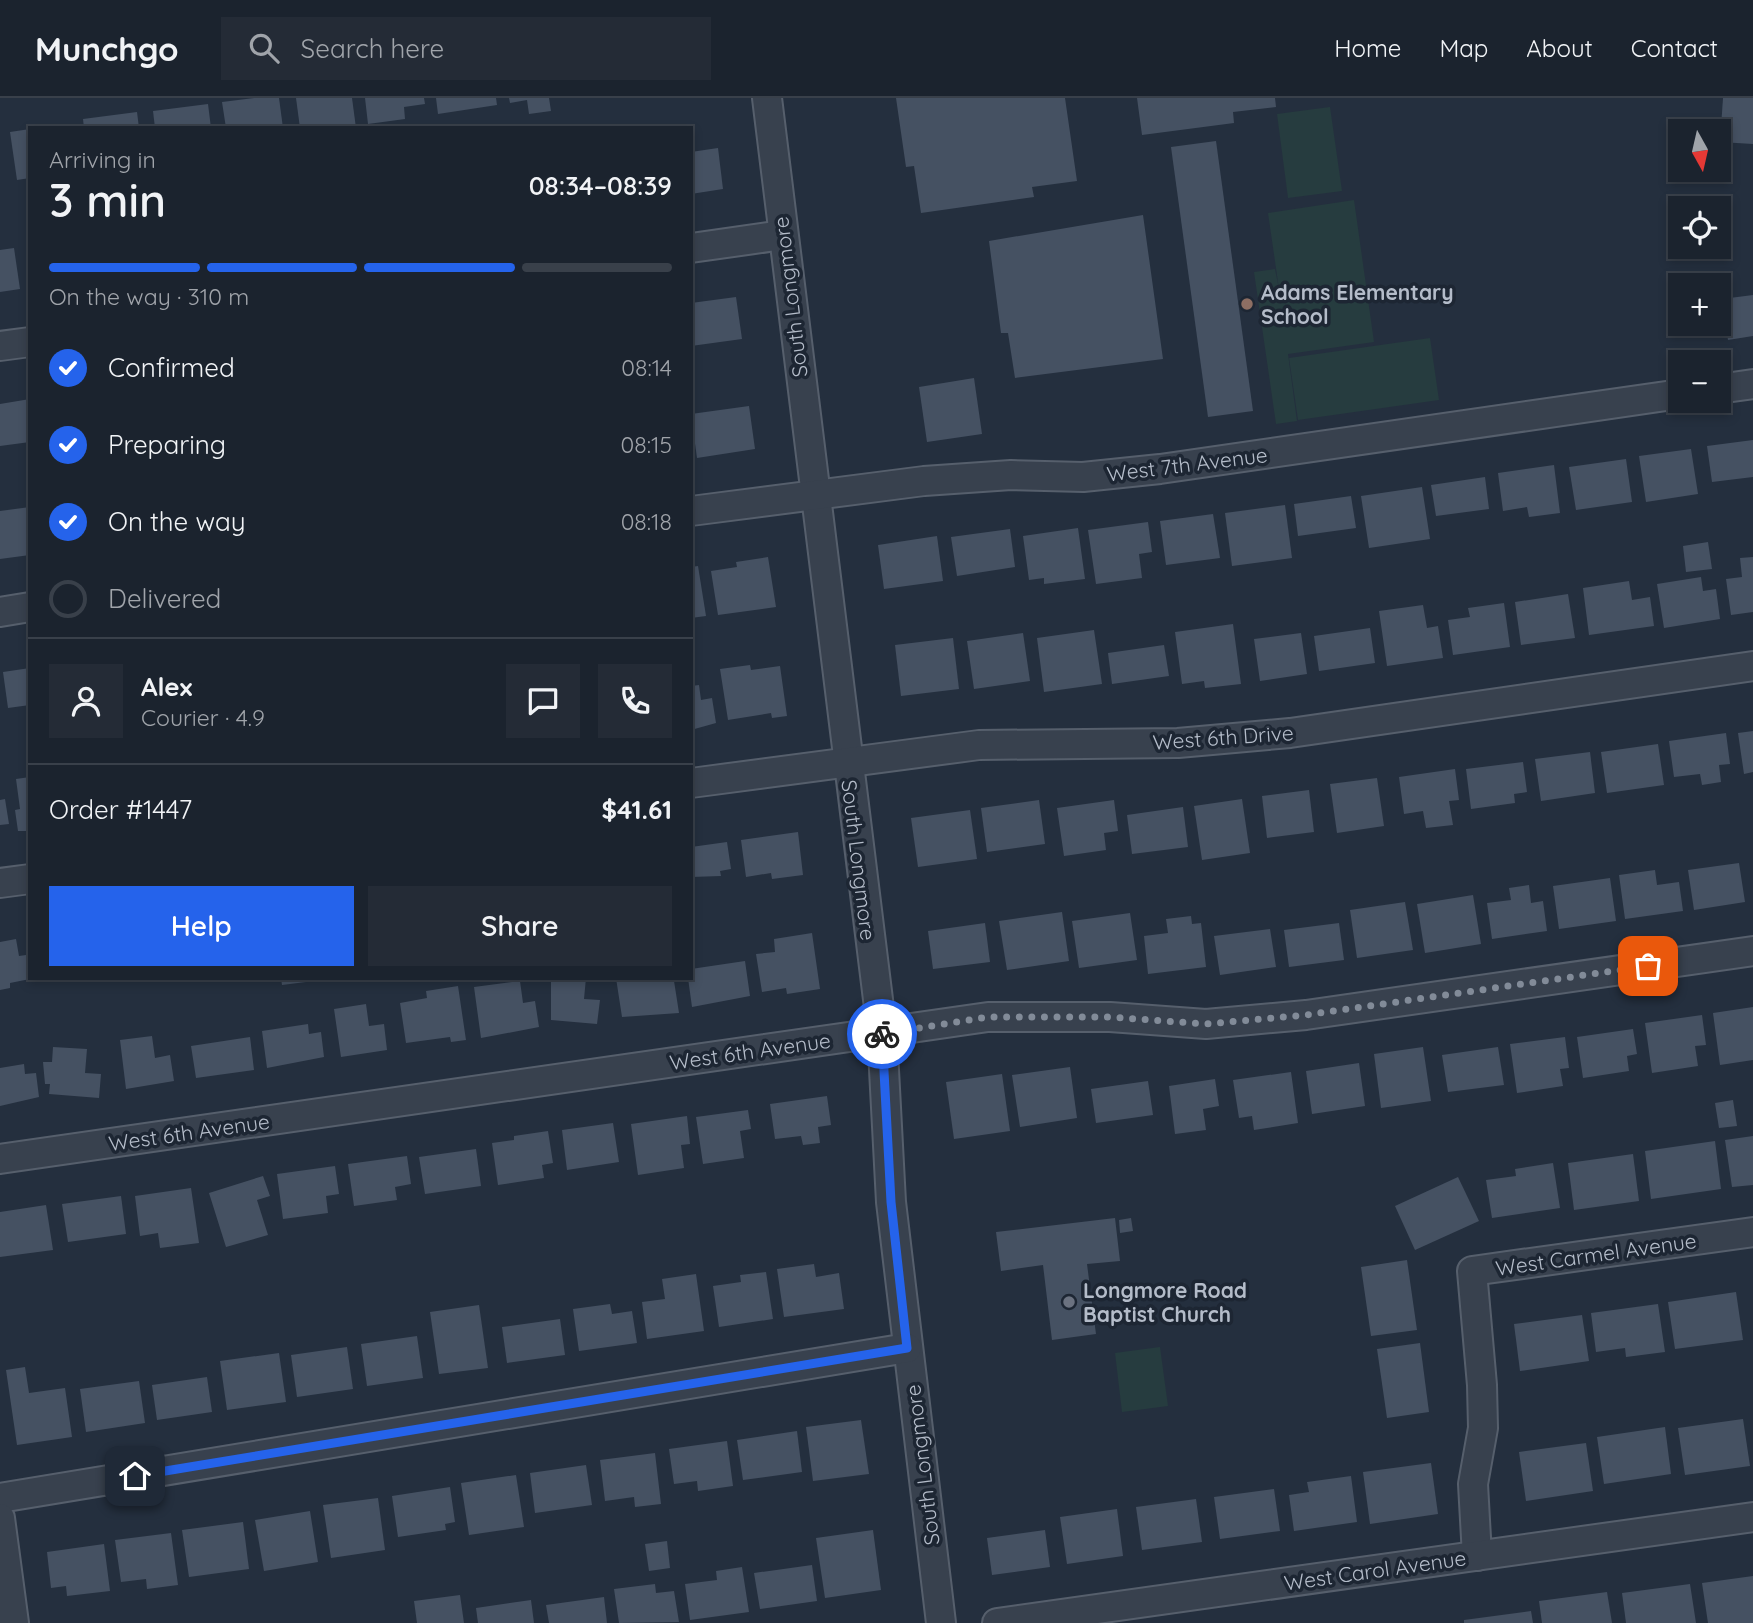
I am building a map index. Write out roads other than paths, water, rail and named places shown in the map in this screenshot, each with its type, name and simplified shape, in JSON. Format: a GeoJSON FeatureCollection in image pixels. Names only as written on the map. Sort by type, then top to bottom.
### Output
{"type":"FeatureCollection","features":[{"type":"Feature","properties":{"kind":"street","name":"South Longmore"},"geometry":{"type":"LineString","coordinates":[[766,98],[846,761],[882,1032],[891,1202],[941,1623]]}},
{"type":"Feature","properties":{"kind":"street"},"geometry":{"type":"LineString","coordinates":[[693,248],[783,235]]}},
{"type":"Feature","properties":{"kind":"street"},"geometry":{"type":"LineString","coordinates":[[0,346],[28,342]]}},
{"type":"Feature","properties":{"kind":"street"},"geometry":{"type":"LineString","coordinates":[[1731,387],[1753,384]]}},
{"type":"Feature","properties":{"kind":"street","name":"West 7th Avenue"},"geometry":{"type":"LineString","coordinates":[[693,511],[814,493],[924,481],[1011,475],[1083,477],[1160,469],[1668,396]]}},
{"type":"Feature","properties":{"kind":"street"},"geometry":{"type":"LineString","coordinates":[[0,612],[28,607]]}},
{"type":"Feature","properties":{"kind":"street","name":"West 6th Drive"},"geometry":{"type":"LineString","coordinates":[[693,783],[979,744],[1178,743],[1290,733],[1753,666]]}},
{"type":"Feature","properties":{"kind":"street"},"geometry":{"type":"LineString","coordinates":[[0,883],[28,879]]}},
{"type":"Feature","properties":{"kind":"street","name":"West 6th Avenue"},"geometry":{"type":"LineString","coordinates":[[0,1159],[988,1017],[1110,1017],[1206,1024],[1306,1015],[1753,951]]}},
{"type":"Feature","properties":{"kind":"street","name":"West Carmel Avenue"},"geometry":{"type":"LineString","coordinates":[[1478,1556],[1473,1484],[1483,1428],[1472,1271],[1753,1231]]}},
{"type":"Feature","properties":{"kind":"street"},"geometry":{"type":"LineString","coordinates":[[0,1498],[907,1348]]}},
{"type":"Feature","properties":{"kind":"street","name":"West Carol Avenue"},"geometry":{"type":"LineString","coordinates":[[997,1623],[1753,1517]]}},
{"type":"Feature","properties":{"kind":"street"},"geometry":{"type":"LineString","coordinates":[[0,1518],[14,1623]]}},
{"type":"Feature","properties":{"kind":"place","name":"Adams Elementary School"},"geometry":{"type":"Point","coordinates":[1247,304]}},
{"type":"Feature","properties":{"kind":"place","name":"Longmore Road Baptist Church"},"geometry":{"type":"Point","coordinates":[1069,1302]}}]}
